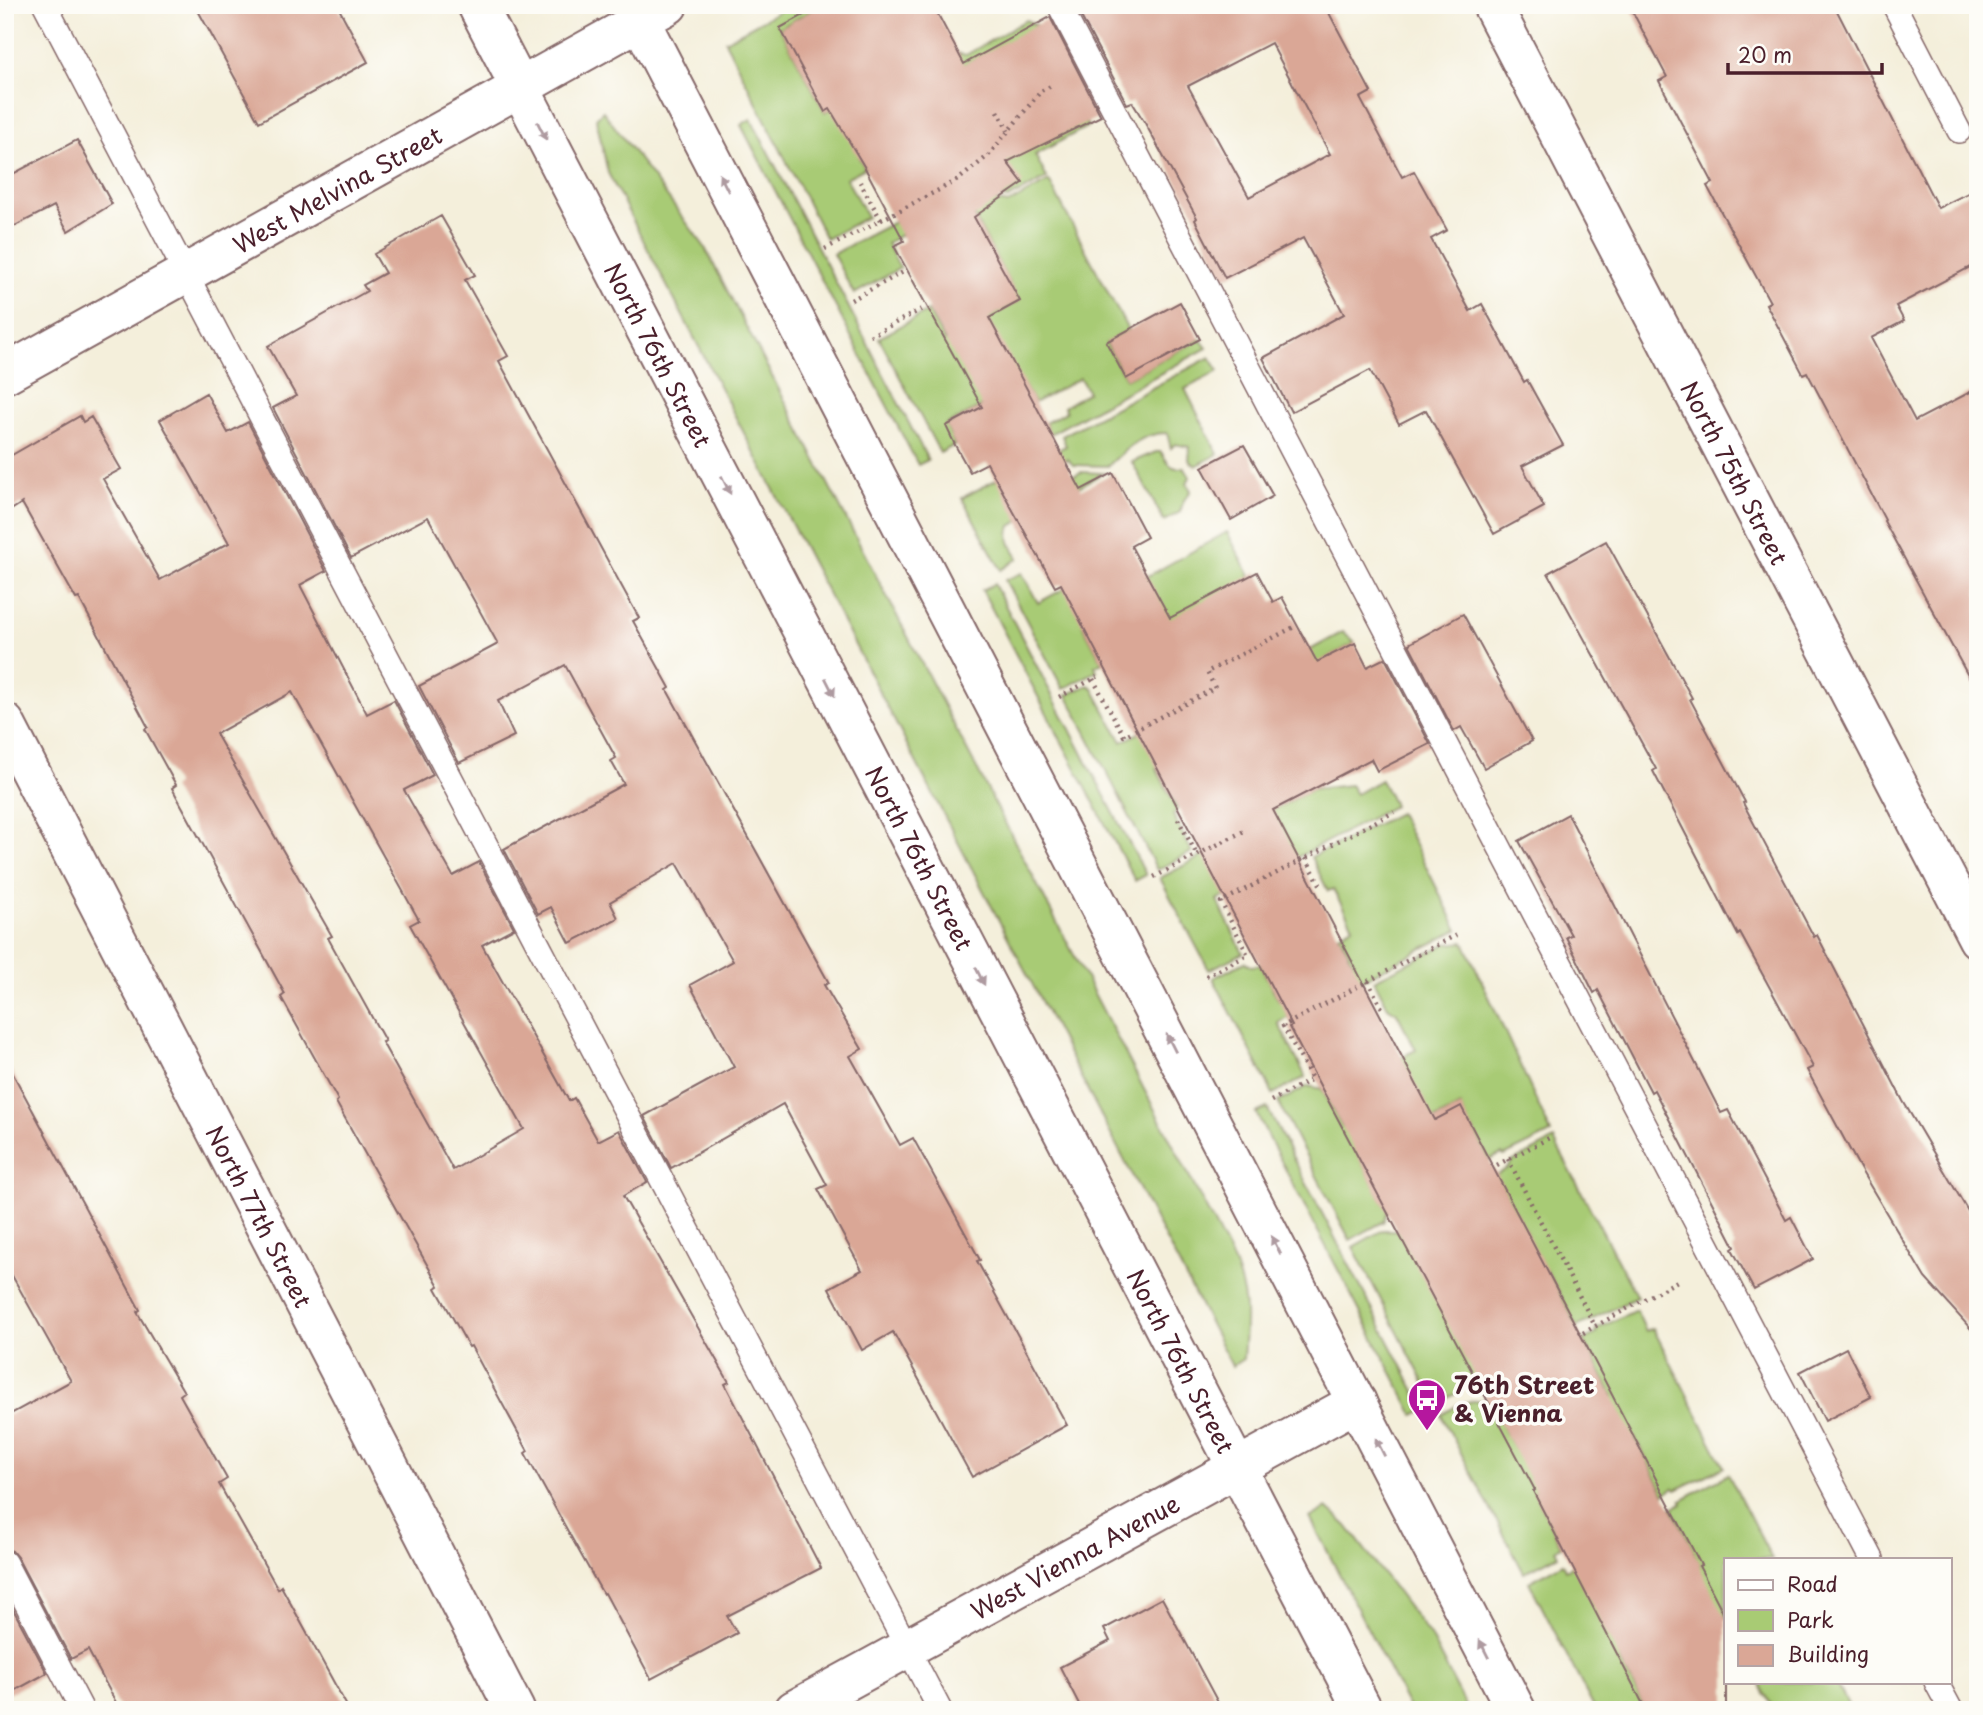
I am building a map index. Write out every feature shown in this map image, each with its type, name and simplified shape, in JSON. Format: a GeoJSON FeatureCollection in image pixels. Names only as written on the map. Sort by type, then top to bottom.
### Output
{"type":"FeatureCollection","features":[{"type":"Feature","properties":{"kind":"main road","name":"North 76th Street"},"geometry":{"type":"LineString","coordinates":[[477,5],[1363,1710]]}},
{"type":"Feature","properties":{"kind":"main road","name":"North 75th Street"},"geometry":{"type":"LineString","coordinates":[[1492,5],[1978,939]]}},
{"type":"Feature","properties":{"kind":"main road","name":"West Melvina Street"},"geometry":{"type":"LineString","coordinates":[[5,374],[519,87],[647,10]]}},
{"type":"Feature","properties":{"kind":"main road"},"geometry":{"type":"LineString","coordinates":[[647,10],[1516,1710]]}},
{"type":"Feature","properties":{"kind":"main road","name":"North 77th Street"},"geometry":{"type":"LineString","coordinates":[[5,723],[514,1710]]}},
{"type":"Feature","properties":{"kind":"main road","name":"West Vienna Avenue"},"geometry":{"type":"LineString","coordinates":[[794,1710],[1357,1402]]}},
{"type":"Feature","properties":{"kind":"lane"},"geometry":{"type":"LineString","coordinates":[[45,5],[940,1710]]}},
{"type":"Feature","properties":{"kind":"lane"},"geometry":{"type":"LineString","coordinates":[[1059,5],[1871,1558]]}},
{"type":"Feature","properties":{"kind":"lane"},"geometry":{"type":"LineString","coordinates":[[1894,5],[1959,131]]}},
{"type":"Feature","properties":{"kind":"lane"},"geometry":{"type":"LineString","coordinates":[[5,1563],[82,1710]]}},
{"type":"Feature","properties":{"kind":"lane"},"geometry":{"type":"LineString","coordinates":[[1937,1684],[1951,1710]]}},
{"type":"Feature","properties":{"kind":"path"},"geometry":{"type":"LineString","coordinates":[[825,249],[958,180],[988,156],[1041,91],[1051,86]]}},
{"type":"Feature","properties":{"kind":"path"},"geometry":{"type":"LineString","coordinates":[[998,111],[1008,131]]}},
{"type":"Feature","properties":{"kind":"path"},"geometry":{"type":"LineString","coordinates":[[860,182],[881,220]]}},
{"type":"Feature","properties":{"kind":"path"},"geometry":{"type":"LineString","coordinates":[[851,300],[907,271]]}},
{"type":"Feature","properties":{"kind":"path"},"geometry":{"type":"LineString","coordinates":[[870,336],[926,307]]}},
{"type":"Feature","properties":{"kind":"path"},"geometry":{"type":"LineString","coordinates":[[1059,697],[1095,678],[1124,736],[1215,688],[1207,672],[1294,627]]}},
{"type":"Feature","properties":{"kind":"path"},"geometry":{"type":"LineString","coordinates":[[1206,976],[1248,955],[1221,902],[1394,812]]}},
{"type":"Feature","properties":{"kind":"path"},"geometry":{"type":"LineString","coordinates":[[1178,819],[1197,855]]}},
{"type":"Feature","properties":{"kind":"path"},"geometry":{"type":"LineString","coordinates":[[1154,877],[1244,831]]}},
{"type":"Feature","properties":{"kind":"path"},"geometry":{"type":"LineString","coordinates":[[1306,858],[1322,888]]}},
{"type":"Feature","properties":{"kind":"path"},"geometry":{"type":"LineString","coordinates":[[1271,1101],[1312,1079],[1283,1026],[1456,934]]}},
{"type":"Feature","properties":{"kind":"path"},"geometry":{"type":"LineString","coordinates":[[1368,981],[1384,1012]]}},
{"type":"Feature","properties":{"kind":"path"},"geometry":{"type":"LineString","coordinates":[[1497,1165],[1549,1138]]}},
{"type":"Feature","properties":{"kind":"path"},"geometry":{"type":"LineString","coordinates":[[1508,1159],[1595,1326]]}},
{"type":"Feature","properties":{"kind":"path"},"geometry":{"type":"LineString","coordinates":[[1583,1333],[1716,1261]]}},
{"type":"Feature","properties":{"kind":"green space"},"geometry":{"type":"Polygon","coordinates":[[[790,5],[822,5],[780,28],[825,112],[894,74],[956,53],[966,55],[1026,20],[1038,26],[950,72],[859,158],[865,168],[846,178],[867,217],[826,239],[725,41],[790,5]]]}},
{"type":"Feature","properties":{"kind":"green space"},"geometry":{"type":"Polygon","coordinates":[[[1066,88],[1088,126],[1035,155],[1047,178],[1008,199],[975,193],[887,243],[900,268],[854,294],[833,254],[956,190],[1066,88]]]}},
{"type":"Feature","properties":{"kind":"green space"},"geometry":{"type":"Polygon","coordinates":[[[603,111],[704,246],[1231,1256],[1241,1284],[1245,1319],[1243,1359],[1232,1366],[608,173],[596,118],[603,111]]]}},
{"type":"Feature","properties":{"kind":"green space"},"geometry":{"type":"Polygon","coordinates":[[[751,119],[928,460],[918,465],[741,125],[751,119]]]}},
{"type":"Feature","properties":{"kind":"green space"},"geometry":{"type":"Polygon","coordinates":[[[1049,181],[1128,330],[1106,343],[1126,379],[1200,339],[1207,348],[1050,434],[1045,423],[1066,412],[1064,407],[1088,392],[1080,378],[1034,403],[1024,385],[946,425],[955,445],[940,453],[879,338],[928,311],[945,341],[1019,301],[967,203],[977,197],[1008,204],[1049,181]]]}},
{"type":"Feature","properties":{"kind":"green space"},"geometry":{"type":"Polygon","coordinates":[[[1210,357],[1219,371],[1185,389],[1218,454],[1196,466],[1189,460],[1190,447],[1175,444],[1171,448],[1167,433],[1142,439],[1108,466],[1073,465],[1068,459],[1063,461],[1071,477],[1081,472],[1103,473],[1011,526],[1009,539],[1018,558],[1001,570],[962,498],[1066,446],[1062,436],[1210,357]]]}},
{"type":"Feature","properties":{"kind":"green space"},"geometry":{"type":"Polygon","coordinates":[[[1161,452],[1172,467],[1184,467],[1190,477],[1187,483],[1191,491],[1180,512],[1164,521],[1132,462],[1161,452]]]}},
{"type":"Feature","properties":{"kind":"green space"},"geometry":{"type":"Polygon","coordinates":[[[1227,532],[1250,576],[1197,631],[1083,626],[1102,662],[1095,666],[1097,671],[1063,689],[1005,580],[1022,573],[1038,603],[1080,580],[1103,601],[1227,532]]]}},
{"type":"Feature","properties":{"kind":"green space"},"geometry":{"type":"Polygon","coordinates":[[[994,584],[1146,875],[1135,881],[982,590],[994,584]]]}},
{"type":"Feature","properties":{"kind":"green space"},"geometry":{"type":"Polygon","coordinates":[[[1343,632],[1355,643],[1321,661],[1330,677],[1156,768],[1177,809],[1173,815],[1192,852],[1157,870],[1067,695],[1088,685],[1092,687],[1122,742],[1220,690],[1299,656],[1343,632]]]}},
{"type":"Feature","properties":{"kind":"green space"},"geometry":{"type":"Polygon","coordinates":[[[1381,780],[1394,805],[1392,807],[1217,900],[1243,953],[1209,970],[1160,878],[1249,832],[1244,825],[1313,789],[1350,785],[1356,794],[1381,780]]]}},
{"type":"Feature","properties":{"kind":"green space"},"geometry":{"type":"Polygon","coordinates":[[[1399,813],[1458,930],[1278,1023],[1306,1077],[1273,1094],[1213,978],[1245,962],[1251,966],[1260,965],[1279,1001],[1353,962],[1339,934],[1353,926],[1333,889],[1328,891],[1311,857],[1399,813]]]}},
{"type":"Feature","properties":{"kind":"green space"},"geometry":{"type":"Polygon","coordinates":[[[1464,942],[1551,1133],[1504,1156],[1502,1154],[1489,1160],[1460,1106],[1360,1159],[1388,1211],[1383,1222],[1350,1240],[1278,1102],[1308,1086],[1322,1089],[1342,1127],[1417,1088],[1401,1057],[1416,1050],[1397,1013],[1388,1007],[1374,980],[1446,944],[1464,942]]]}},
{"type":"Feature","properties":{"kind":"green space"},"geometry":{"type":"Polygon","coordinates":[[[1267,1108],[1425,1410],[1414,1415],[1256,1113],[1267,1108]]]}},
{"type":"Feature","properties":{"kind":"green space"},"geometry":{"type":"Polygon","coordinates":[[[1554,1140],[1637,1297],[1577,1327],[1547,1271],[1475,1377],[1460,1391],[1436,1405],[1353,1247],[1383,1230],[1526,1232],[1496,1175],[1508,1168],[1512,1162],[1554,1140]]]}},
{"type":"Feature","properties":{"kind":"green space"},"geometry":{"type":"Polygon","coordinates":[[[1636,1310],[1646,1331],[1653,1328],[1724,1467],[1664,1494],[1635,1438],[1534,1491],[1561,1546],[1555,1550],[1558,1555],[1524,1573],[1441,1415],[1462,1403],[1487,1399],[1514,1449],[1613,1396],[1584,1340],[1597,1333],[1595,1330],[1636,1310]]]}},
{"type":"Feature","properties":{"kind":"green space"},"geometry":{"type":"Polygon","coordinates":[[[1728,1474],[1771,1558],[1724,1558],[1724,1619],[1620,1660],[1646,1710],[1595,1710],[1529,1582],[1563,1563],[1566,1570],[1572,1567],[1700,1565],[1672,1508],[1682,1503],[1681,1500],[1728,1474]]]}},
{"type":"Feature","properties":{"kind":"green space"},"geometry":{"type":"Polygon","coordinates":[[[1327,1508],[1347,1526],[1430,1636],[1468,1710],[1410,1710],[1310,1518],[1327,1508]]]}},
{"type":"Feature","properties":{"kind":"green space"},"geometry":{"type":"Polygon","coordinates":[[[1760,1684],[1837,1684],[1851,1710],[1774,1710],[1760,1684]]]}},
{"type":"Feature","properties":{"kind":"building"},"geometry":{"type":"Polygon","coordinates":[[[195,5],[337,5],[368,62],[259,122],[195,5]]]}},
{"type":"Feature","properties":{"kind":"building"},"geometry":{"type":"Polygon","coordinates":[[[822,5],[933,5],[964,64],[1050,17],[1101,116],[1007,162],[1023,183],[974,217],[1020,301],[989,318],[1081,490],[1113,473],[1147,537],[1131,546],[1170,618],[1257,572],[1273,602],[1282,597],[1317,662],[1355,643],[1367,667],[1385,658],[1430,744],[1377,771],[1371,759],[1273,810],[1435,1120],[1461,1106],[1701,1565],[1699,1566],[1724,1614],[1726,1710],[1646,1710],[1533,1491],[1535,1490],[1289,1027],[1292,1026],[1061,584],[1055,587],[987,463],[970,472],[955,445],[946,426],[982,407],[894,246],[904,241],[830,109],[825,112],[780,28],[822,5]]]}},
{"type":"Feature","properties":{"kind":"building"},"geometry":{"type":"Polygon","coordinates":[[[1075,5],[1344,5],[1329,13],[1371,92],[1360,98],[1402,177],[1414,171],[1447,230],[1431,239],[1470,311],[1482,304],[1524,382],[1527,380],[1563,445],[1522,466],[1544,507],[1494,534],[1426,410],[1399,424],[1370,370],[1291,412],[1263,358],[1344,314],[1303,238],[1225,278],[1195,220],[1197,218],[1145,123],[1132,102],[1127,104],[1075,5]],[[1271,43],[1188,86],[1249,197],[1330,154],[1271,43]]]}},
{"type":"Feature","properties":{"kind":"building"},"geometry":{"type":"Polygon","coordinates":[[[1629,5],[1834,5],[1938,208],[1978,188],[1978,263],[1896,306],[1904,321],[1871,338],[1915,421],[1978,388],[1978,694],[1807,372],[1803,374],[1766,304],[1770,302],[1707,186],[1713,183],[1659,81],[1667,77],[1629,5]]]}},
{"type":"Feature","properties":{"kind":"building"},"geometry":{"type":"Polygon","coordinates":[[[77,140],[112,204],[68,231],[54,206],[5,231],[5,178],[77,140]]]}},
{"type":"Feature","properties":{"kind":"building"},"geometry":{"type":"Polygon","coordinates":[[[441,216],[475,275],[465,280],[508,356],[499,361],[639,618],[633,621],[670,688],[667,690],[829,983],[824,985],[862,1049],[850,1056],[900,1145],[913,1138],[1067,1425],[972,1477],[893,1332],[862,1350],[829,1288],[862,1270],[818,1189],[827,1185],[783,1104],[671,1168],[644,1116],[734,1067],[690,985],[733,961],[677,863],[610,902],[618,918],[570,943],[551,907],[538,914],[504,849],[624,784],[611,761],[616,758],[565,665],[498,701],[514,736],[459,763],[419,686],[498,644],[428,517],[351,558],[273,408],[296,396],[268,346],[367,291],[363,285],[385,273],[374,254],[441,216]]]}},
{"type":"Feature","properties":{"kind":"building"},"geometry":{"type":"Polygon","coordinates":[[[1180,302],[1200,339],[1126,379],[1106,342],[1180,302]]]}},
{"type":"Feature","properties":{"kind":"building"},"geometry":{"type":"Polygon","coordinates":[[[206,393],[228,433],[248,422],[326,571],[300,585],[367,714],[394,700],[433,775],[404,790],[453,876],[479,862],[514,928],[482,945],[569,1101],[574,1098],[598,1141],[619,1130],[647,1182],[623,1196],[729,1382],[725,1384],[821,1568],[727,1616],[737,1633],[651,1679],[525,1453],[528,1451],[336,1102],[338,1100],[281,997],[285,994],[172,788],[176,785],[145,729],[148,727],[79,598],[76,599],[22,503],[5,514],[5,459],[80,416],[83,422],[91,417],[121,469],[103,479],[160,580],[229,543],[160,420],[206,393]],[[292,692],[216,734],[332,936],[328,938],[453,1170],[524,1129],[410,925],[419,920],[292,692]]]}},
{"type":"Feature","properties":{"kind":"building"},"geometry":{"type":"Polygon","coordinates":[[[1244,445],[1273,496],[1231,520],[1202,467],[1244,445]]]}},
{"type":"Feature","properties":{"kind":"building"},"geometry":{"type":"Polygon","coordinates":[[[1606,541],[1692,698],[1690,699],[1745,802],[1743,803],[1814,937],[1817,935],[1903,1101],[1978,1228],[1978,1337],[1925,1278],[1862,1172],[1807,1070],[1813,1067],[1740,933],[1738,935],[1653,771],[1656,769],[1548,573],[1606,541]]]}},
{"type":"Feature","properties":{"kind":"building"},"geometry":{"type":"Polygon","coordinates":[[[1463,614],[1532,741],[1484,768],[1461,727],[1454,731],[1409,644],[1463,614]]]}},
{"type":"Feature","properties":{"kind":"building"},"geometry":{"type":"Polygon","coordinates":[[[1568,814],[1721,1113],[1728,1110],[1786,1220],[1791,1217],[1813,1259],[1754,1290],[1732,1249],[1735,1247],[1654,1090],[1651,1092],[1598,990],[1594,993],[1566,937],[1571,935],[1519,841],[1568,814]]]}},
{"type":"Feature","properties":{"kind":"building"},"geometry":{"type":"Polygon","coordinates":[[[5,1059],[140,1310],[137,1312],[184,1392],[180,1395],[227,1479],[219,1484],[278,1589],[281,1586],[349,1710],[120,1710],[88,1650],[71,1659],[17,1557],[12,1551],[5,1549],[5,1417],[71,1381],[5,1263],[5,1059]]]}},
{"type":"Feature","properties":{"kind":"building"},"geometry":{"type":"Polygon","coordinates":[[[1846,1348],[1871,1397],[1825,1421],[1800,1372],[1846,1348]]]}},
{"type":"Feature","properties":{"kind":"building"},"geometry":{"type":"Polygon","coordinates":[[[5,1594],[47,1673],[5,1696],[5,1594]]]}},
{"type":"Feature","properties":{"kind":"building"},"geometry":{"type":"Polygon","coordinates":[[[1162,1598],[1222,1710],[1082,1710],[1060,1667],[1110,1641],[1104,1629],[1162,1598]]]}},
{"type":"Feature","properties":{"kind":"place","name":"76th Street & Vienna"},"geometry":{"type":"Point","coordinates":[1427,1432]}}]}
